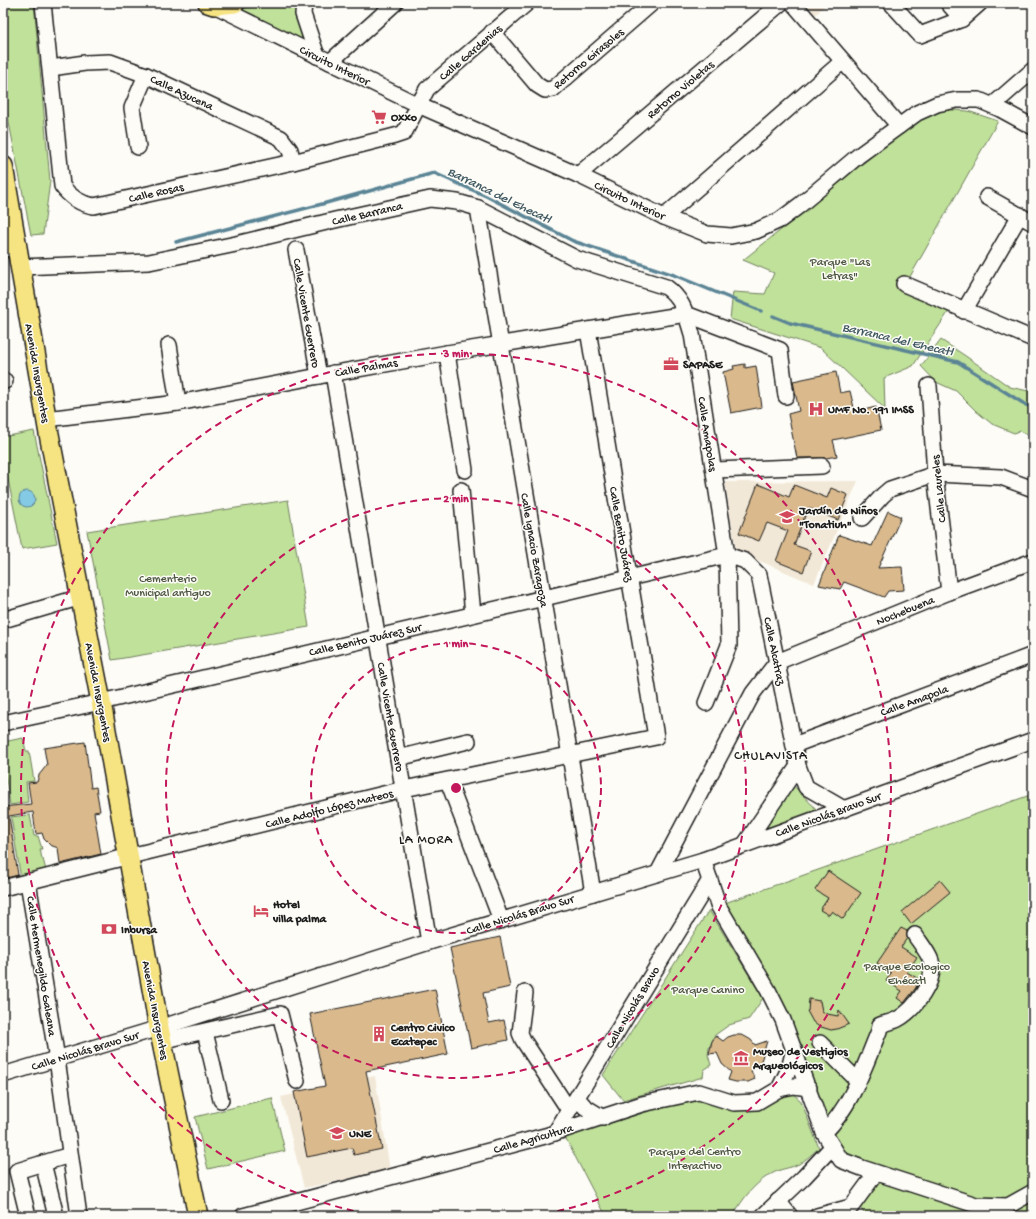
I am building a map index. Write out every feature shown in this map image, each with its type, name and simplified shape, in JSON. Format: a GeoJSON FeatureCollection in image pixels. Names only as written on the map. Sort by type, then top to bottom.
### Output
{"type":"FeatureCollection","features":[{"type":"Feature","properties":{"kind":"main road","name":"Circuito Interior"},"geometry":{"type":"LineString","coordinates":[[211,4],[234,3]]}},
{"type":"Feature","properties":{"kind":"main road","name":"Avenida Insurgentes"},"geometry":{"type":"LineString","coordinates":[[3,166],[10,211],[13,255],[101,702],[160,1035],[198,1216]]}},
{"type":"Feature","properties":{"kind":"street","name":"Calle Rosas"},"geometry":{"type":"LineString","coordinates":[[43,3],[51,68],[62,186],[68,194],[85,205],[94,206],[294,162],[395,136],[404,133],[418,105]]}},
{"type":"Feature","properties":{"kind":"street"},"geometry":{"type":"LineString","coordinates":[[304,3],[303,14],[323,59],[395,3]]}},
{"type":"Feature","properties":{"kind":"street","name":"Calle Gardenias"},"geometry":{"type":"LineString","coordinates":[[418,105],[427,89],[527,3]]}},
{"type":"Feature","properties":{"kind":"street","name":"Retorno Girasoles"},"geometry":{"type":"LineString","coordinates":[[492,32],[537,85],[545,90],[553,89],[652,3]]}},
{"type":"Feature","properties":{"kind":"street","name":"Retorno Violetas"},"geometry":{"type":"LineString","coordinates":[[578,175],[781,3]]}},
{"type":"Feature","properties":{"kind":"street"},"geometry":{"type":"LineString","coordinates":[[793,3],[900,126]]}},
{"type":"Feature","properties":{"kind":"street"},"geometry":{"type":"LineString","coordinates":[[891,3],[920,35],[962,19],[980,3]]}},
{"type":"Feature","properties":{"kind":"street"},"geometry":{"type":"LineString","coordinates":[[948,3],[962,19]]}},
{"type":"Feature","properties":{"kind":"street","name":"Circuito Interior"},"geometry":{"type":"LineString","coordinates":[[211,4],[418,105],[578,175],[664,217],[707,234],[731,236],[756,231],[780,220],[858,156],[917,113],[937,104],[957,100],[979,100],[993,105],[1033,127]]}},
{"type":"Feature","properties":{"kind":"street"},"geometry":{"type":"LineString","coordinates":[[664,217],[843,61]]}},
{"type":"Feature","properties":{"kind":"street","name":"Calle Azucena"},"geometry":{"type":"LineString","coordinates":[[51,68],[85,63],[110,62],[146,75],[281,138],[290,150],[294,162]]}},
{"type":"Feature","properties":{"kind":"street"},"geometry":{"type":"LineString","coordinates":[[993,105],[1033,70]]}},
{"type":"Feature","properties":{"kind":"street"},"geometry":{"type":"LineString","coordinates":[[138,147],[132,108],[146,75]]}},
{"type":"Feature","properties":{"kind":"street"},"geometry":{"type":"LineString","coordinates":[[964,311],[1027,219],[987,197]]}},
{"type":"Feature","properties":{"kind":"street","name":"Calle Barranca"},"geometry":{"type":"LineString","coordinates":[[13,255],[149,262],[236,244],[430,198],[457,202],[478,208],[577,259],[666,287],[675,294],[682,303],[686,314]]}},
{"type":"Feature","properties":{"kind":"street","name":"Calle Ignacio Zaragoza"},"geometry":{"type":"LineString","coordinates":[[478,208],[592,893]]}},
{"type":"Feature","properties":{"kind":"street","name":"Calle Vicente Guerrero"},"geometry":{"type":"LineString","coordinates":[[296,250],[326,374],[378,636],[429,942]]}},
{"type":"Feature","properties":{"kind":"street"},"geometry":{"type":"LineString","coordinates":[[904,284],[964,311],[1033,339]]}},
{"type":"Feature","properties":{"kind":"street"},"geometry":{"type":"LineString","coordinates":[[686,314],[780,350],[786,396]]}},
{"type":"Feature","properties":{"kind":"street","name":"Calle Palmas"},"geometry":{"type":"LineString","coordinates":[[46,419],[178,403],[326,374],[686,314]]}},
{"type":"Feature","properties":{"kind":"street","name":"Calle Amapolas"},"geometry":{"type":"LineString","coordinates":[[686,314],[692,334],[727,555],[729,645],[706,703]]}},
{"type":"Feature","properties":{"kind":"street","name":"Calle Benito Juárez"},"geometry":{"type":"LineString","coordinates":[[588,330],[656,738]]}},
{"type":"Feature","properties":{"kind":"street"},"geometry":{"type":"LineString","coordinates":[[168,345],[178,403]]}},
{"type":"Feature","properties":{"kind":"street"},"geometry":{"type":"LineString","coordinates":[[447,353],[465,470]]}},
{"type":"Feature","properties":{"kind":"street","name":"Calle Laureles"},"geometry":{"type":"LineString","coordinates":[[929,386],[935,474],[949,592]]}},
{"type":"Feature","properties":{"kind":"street"},"geometry":{"type":"LineString","coordinates":[[714,470],[822,466]]}},
{"type":"Feature","properties":{"kind":"street"},"geometry":{"type":"LineString","coordinates":[[862,518],[890,489],[935,474],[1001,477],[1033,489]]}},
{"type":"Feature","properties":{"kind":"street"},"geometry":{"type":"LineString","coordinates":[[461,490],[473,614]]}},
{"type":"Feature","properties":{"kind":"street","name":"Calle Benito Juárez Sur"},"geometry":{"type":"LineString","coordinates":[[3,723],[101,702],[727,555]]}},
{"type":"Feature","properties":{"kind":"street","name":"Calle Alcatraz"},"geometry":{"type":"LineString","coordinates":[[727,555],[745,561],[759,575],[798,766],[806,787],[844,809]]}},
{"type":"Feature","properties":{"kind":"street","name":"Nochebuena"},"geometry":{"type":"LineString","coordinates":[[777,662],[949,592],[1033,561]]}},
{"type":"Feature","properties":{"kind":"street"},"geometry":{"type":"LineString","coordinates":[[3,620],[81,598]]}},
{"type":"Feature","properties":{"kind":"street","name":"Calle Amapola"},"geometry":{"type":"LineString","coordinates":[[794,745],[1033,655]]}},
{"type":"Feature","properties":{"kind":"street"},"geometry":{"type":"LineString","coordinates":[[658,873],[753,693],[777,662]]}},
{"type":"Feature","properties":{"kind":"street","name":"Calle Adolfo López Mateos"},"geometry":{"type":"LineString","coordinates":[[3,888],[404,789],[656,738]]}},
{"type":"Feature","properties":{"kind":"street","name":"Calle Nicolás Bravo Sur"},"geometry":{"type":"LineString","coordinates":[[3,1075],[57,1058],[160,1035],[429,942],[704,860],[1033,740]]}},
{"type":"Feature","properties":{"kind":"street"},"geometry":{"type":"LineString","coordinates":[[398,758],[468,741]]}},
{"type":"Feature","properties":{"kind":"street"},"geometry":{"type":"LineString","coordinates":[[745,844],[798,766]]}},
{"type":"Feature","properties":{"kind":"street"},"geometry":{"type":"LineString","coordinates":[[448,780],[501,920]]}},
{"type":"Feature","properties":{"kind":"street"},"geometry":{"type":"LineString","coordinates":[[704,860],[719,907],[784,1020],[824,1133],[841,1160],[876,1173],[976,1205],[1008,1206],[1033,1192]]}},
{"type":"Feature","properties":{"kind":"street","name":"Calle Nicolás Bravo"},"geometry":{"type":"LineString","coordinates":[[555,1133],[710,880]]}},
{"type":"Feature","properties":{"kind":"street","name":"Calle Hermenegildo Galeana"},"geometry":{"type":"LineString","coordinates":[[28,882],[57,1058],[79,1216]]}},
{"type":"Feature","properties":{"kind":"street"},"geometry":{"type":"LineString","coordinates":[[824,1133],[848,1102],[879,1031],[880,1025],[897,1019],[911,1009],[928,986],[932,974],[931,961],[915,935]]}},
{"type":"Feature","properties":{"kind":"street"},"geometry":{"type":"LineString","coordinates":[[525,993],[520,1033],[523,1040],[573,1104],[603,1118]]}},
{"type":"Feature","properties":{"kind":"street"},"geometry":{"type":"LineString","coordinates":[[160,1035],[206,1032],[280,1014],[297,1081]]}},
{"type":"Feature","properties":{"kind":"street"},"geometry":{"type":"LineString","coordinates":[[206,1032],[221,1100]]}},
{"type":"Feature","properties":{"kind":"street"},"geometry":{"type":"LineString","coordinates":[[820,1043],[858,1081]]}},
{"type":"Feature","properties":{"kind":"street","name":"Calle Agricultura"},"geometry":{"type":"LineString","coordinates":[[243,1216],[281,1211],[555,1133],[642,1104],[699,1092],[734,1104],[758,1102],[779,1089],[790,1069],[794,1049]]}},
{"type":"Feature","properties":{"kind":"street"},"geometry":{"type":"LineString","coordinates":[[779,1089],[794,1086],[809,1088]]}},
{"type":"Feature","properties":{"kind":"street"},"geometry":{"type":"LineString","coordinates":[[763,1216],[804,1177],[832,1147]]}},
{"type":"Feature","properties":{"kind":"street"},"geometry":{"type":"LineString","coordinates":[[28,1216],[17,1171],[70,1155]]}},
{"type":"Feature","properties":{"kind":"street"},"geometry":{"type":"LineString","coordinates":[[43,1164],[56,1216]]}},
{"type":"Feature","properties":{"kind":"street"},"geometry":{"type":"LineString","coordinates":[[817,1216],[852,1211],[876,1173]]}},
{"type":"Feature","properties":{"kind":"street"},"geometry":{"type":"LineString","coordinates":[[778,1201],[790,1216]]}},
{"type":"Feature","properties":{"kind":"shaded area"},"geometry":{"type":"Polygon","coordinates":[[[805,3],[828,3],[815,15],[805,3]]]}},
{"type":"Feature","properties":{"kind":"shaded area","name":"Jardín de Niños \"Tonatiuh\""},"geometry":{"type":"Polygon","coordinates":[[[858,481],[814,584],[736,551],[725,482],[858,481]]]}},
{"type":"Feature","properties":{"kind":"shaded area","name":"UNE"},"geometry":{"type":"Polygon","coordinates":[[[375,1076],[390,1170],[304,1188],[281,1097],[375,1076]]]}},
{"type":"Feature","properties":{"kind":"green space"},"geometry":{"type":"Polygon","coordinates":[[[3,3],[34,3],[50,181],[43,234],[31,235],[3,92],[3,3]]]}},
{"type":"Feature","properties":{"kind":"green space"},"geometry":{"type":"Polygon","coordinates":[[[266,3],[297,3],[299,26],[308,47],[232,10],[266,3]]]}},
{"type":"Feature","properties":{"kind":"green space","name":"Parque \"Las Letras\""},"geometry":{"type":"Polygon","coordinates":[[[940,109],[968,111],[998,121],[903,289],[949,311],[913,366],[884,378],[885,409],[821,348],[730,319],[733,292],[765,294],[774,273],[743,260],[890,141],[914,124],[940,109]]]}},
{"type":"Feature","properties":{"kind":"green space"},"geometry":{"type":"Polygon","coordinates":[[[941,340],[1010,387],[1033,392],[1033,436],[1020,431],[1014,433],[992,424],[976,411],[956,391],[936,382],[921,366],[941,340]]]}},
{"type":"Feature","properties":{"kind":"green space"},"geometry":{"type":"Polygon","coordinates":[[[34,431],[57,543],[22,549],[3,454],[3,437],[34,431]]]}},
{"type":"Feature","properties":{"kind":"green space","name":"Cementerio Municipal antiguo"},"geometry":{"type":"Polygon","coordinates":[[[288,500],[309,627],[112,660],[87,531],[288,500]]]}},
{"type":"Feature","properties":{"kind":"green space"},"geometry":{"type":"Polygon","coordinates":[[[23,738],[26,751],[29,751],[34,781],[26,782],[28,802],[10,805],[3,759],[3,742],[23,738]]]}},
{"type":"Feature","properties":{"kind":"green space"},"geometry":{"type":"Polygon","coordinates":[[[792,784],[820,813],[761,834],[792,784]]]}},
{"type":"Feature","properties":{"kind":"green space","name":"Parque Ecologico Ehécatl"},"geometry":{"type":"Polygon","coordinates":[[[1033,794],[1033,1216],[866,1216],[856,1202],[872,1178],[886,1167],[860,1160],[846,1153],[835,1142],[824,1119],[781,998],[722,904],[1033,794]]]}},
{"type":"Feature","properties":{"kind":"green space"},"geometry":{"type":"Polygon","coordinates":[[[30,815],[34,836],[38,836],[42,849],[40,849],[47,874],[21,879],[11,817],[30,815]]]}},
{"type":"Feature","properties":{"kind":"green space","name":"Parque Canino"},"geometry":{"type":"Polygon","coordinates":[[[709,910],[763,998],[749,1019],[729,1025],[715,1035],[709,1048],[708,1055],[711,1065],[704,1070],[703,1077],[623,1100],[603,1075],[709,910]]]}},
{"type":"Feature","properties":{"kind":"green space","name":"Parque del Centro Interactivo"},"geometry":{"type":"Polygon","coordinates":[[[789,1090],[801,1101],[819,1148],[799,1164],[768,1175],[745,1197],[733,1216],[606,1216],[565,1137],[698,1096],[730,1108],[751,1110],[769,1103],[789,1090]]]}},
{"type":"Feature","properties":{"kind":"green space"},"geometry":{"type":"Polygon","coordinates":[[[272,1098],[285,1151],[208,1169],[195,1117],[272,1098]]]}},
{"type":"Feature","properties":{"kind":"water"},"geometry":{"type":"Polygon","coordinates":[[[24,491],[30,491],[35,496],[33,505],[30,507],[24,507],[19,502],[19,496],[24,491]]]}},
{"type":"Feature","properties":{"kind":"building"},"geometry":{"type":"Polygon","coordinates":[[[745,364],[745,368],[756,366],[762,407],[731,413],[723,372],[734,369],[733,366],[745,364]]]}},
{"type":"Feature","properties":{"kind":"building"},"geometry":{"type":"Polygon","coordinates":[[[836,372],[840,393],[850,391],[855,412],[876,407],[881,430],[833,440],[837,456],[826,458],[797,458],[788,414],[799,411],[793,381],[836,372]]]}},
{"type":"Feature","properties":{"kind":"building"},"geometry":{"type":"Polygon","coordinates":[[[758,484],[789,497],[794,485],[827,498],[831,488],[848,495],[838,520],[808,508],[794,545],[811,551],[803,572],[776,561],[788,531],[767,523],[759,541],[739,533],[758,484]]]}},
{"type":"Feature","properties":{"kind":"building"},"geometry":{"type":"Polygon","coordinates":[[[888,511],[901,517],[878,568],[902,567],[904,590],[888,591],[884,597],[844,582],[840,589],[819,585],[839,535],[872,546],[888,511]]]}},
{"type":"Feature","properties":{"kind":"building"},"geometry":{"type":"Polygon","coordinates":[[[85,742],[91,788],[96,787],[100,811],[94,812],[101,854],[60,864],[58,848],[50,845],[44,839],[42,833],[36,834],[33,812],[9,816],[18,875],[3,879],[3,807],[31,804],[28,783],[37,782],[39,775],[47,765],[44,748],[85,742]]]}},
{"type":"Feature","properties":{"kind":"building"},"geometry":{"type":"Polygon","coordinates":[[[828,871],[861,893],[843,919],[832,911],[829,915],[820,910],[828,898],[815,890],[828,871]]]}},
{"type":"Feature","properties":{"kind":"building"},"geometry":{"type":"Polygon","coordinates":[[[940,880],[950,892],[911,924],[902,912],[940,880]]]}},
{"type":"Feature","properties":{"kind":"building"},"geometry":{"type":"Polygon","coordinates":[[[901,928],[907,931],[907,938],[901,947],[917,957],[907,972],[920,980],[904,1003],[897,998],[902,991],[886,981],[891,973],[877,963],[901,928]]]}},
{"type":"Feature","properties":{"kind":"building"},"geometry":{"type":"Polygon","coordinates":[[[500,937],[510,987],[483,993],[489,1023],[504,1020],[508,1040],[471,1048],[450,948],[500,937]]]}},
{"type":"Feature","properties":{"kind":"building","name":"Centro Civico Ecatepec"},"geometry":{"type":"Polygon","coordinates":[[[435,989],[448,1054],[366,1071],[382,1149],[354,1155],[352,1148],[307,1157],[294,1092],[325,1086],[310,1014],[435,989]]]}},
{"type":"Feature","properties":{"kind":"building"},"geometry":{"type":"Polygon","coordinates":[[[809,999],[820,1001],[822,1011],[827,1014],[838,1016],[839,1010],[849,1024],[831,1030],[818,1026],[813,1022],[807,1011],[809,999]]]}},
{"type":"Feature","properties":{"kind":"building","name":"Museo de Vestigios Arqueológicos"},"geometry":{"type":"Polygon","coordinates":[[[734,1035],[746,1037],[755,1045],[767,1041],[760,1063],[751,1071],[755,1079],[748,1082],[728,1080],[731,1072],[722,1064],[717,1053],[709,1054],[712,1041],[716,1036],[723,1041],[734,1035]]]}},
{"type":"Feature","properties":{"kind":"waterway","name":"Barranca del Ehecatl"},"geometry":{"type":"LineString","coordinates":[[176,242],[434,173],[486,196],[573,241],[674,275],[761,311]]}},
{"type":"Feature","properties":{"kind":"waterway","name":"Barranca del Ehecatl"},"geometry":{"type":"LineString","coordinates":[[773,316],[790,323],[958,362],[1026,405],[1033,407]]}},
{"type":"Feature","properties":{"kind":"place","name":"Oxxo"},"geometry":{"type":"Point","coordinates":[379,117]}},
{"type":"Feature","properties":{"kind":"place","name":"SAPASE"},"geometry":{"type":"Point","coordinates":[671,364]}},
{"type":"Feature","properties":{"kind":"place","name":"UMF No. 191 IMSS"},"geometry":{"type":"Point","coordinates":[816,409]}},
{"type":"Feature","properties":{"kind":"place","name":"Jardín de Niños \"Tonatiuh\""},"geometry":{"type":"Point","coordinates":[787,517]}},
{"type":"Feature","properties":{"kind":"place","name":"Hotel villa palma"},"geometry":{"type":"Point","coordinates":[261,911]}},
{"type":"Feature","properties":{"kind":"place","name":"Inbursa"},"geometry":{"type":"Point","coordinates":[109,929]}},
{"type":"Feature","properties":{"kind":"place","name":"Centro Civico Ecatepec"},"geometry":{"type":"Point","coordinates":[379,1034]}},
{"type":"Feature","properties":{"kind":"place","name":"Museo de Vestigios Arqueológicos"},"geometry":{"type":"Point","coordinates":[741,1058]}},
{"type":"Feature","properties":{"kind":"place","name":"UNE"},"geometry":{"type":"Point","coordinates":[337,1133]}},
{"type":"Feature","properties":{"kind":"district","name":"CHULAVISTA"},"geometry":{"type":"Point","coordinates":[771,754]}},
{"type":"Feature","properties":{"kind":"district","name":"LA MORA"},"geometry":{"type":"Point","coordinates":[426,838]}}]}
